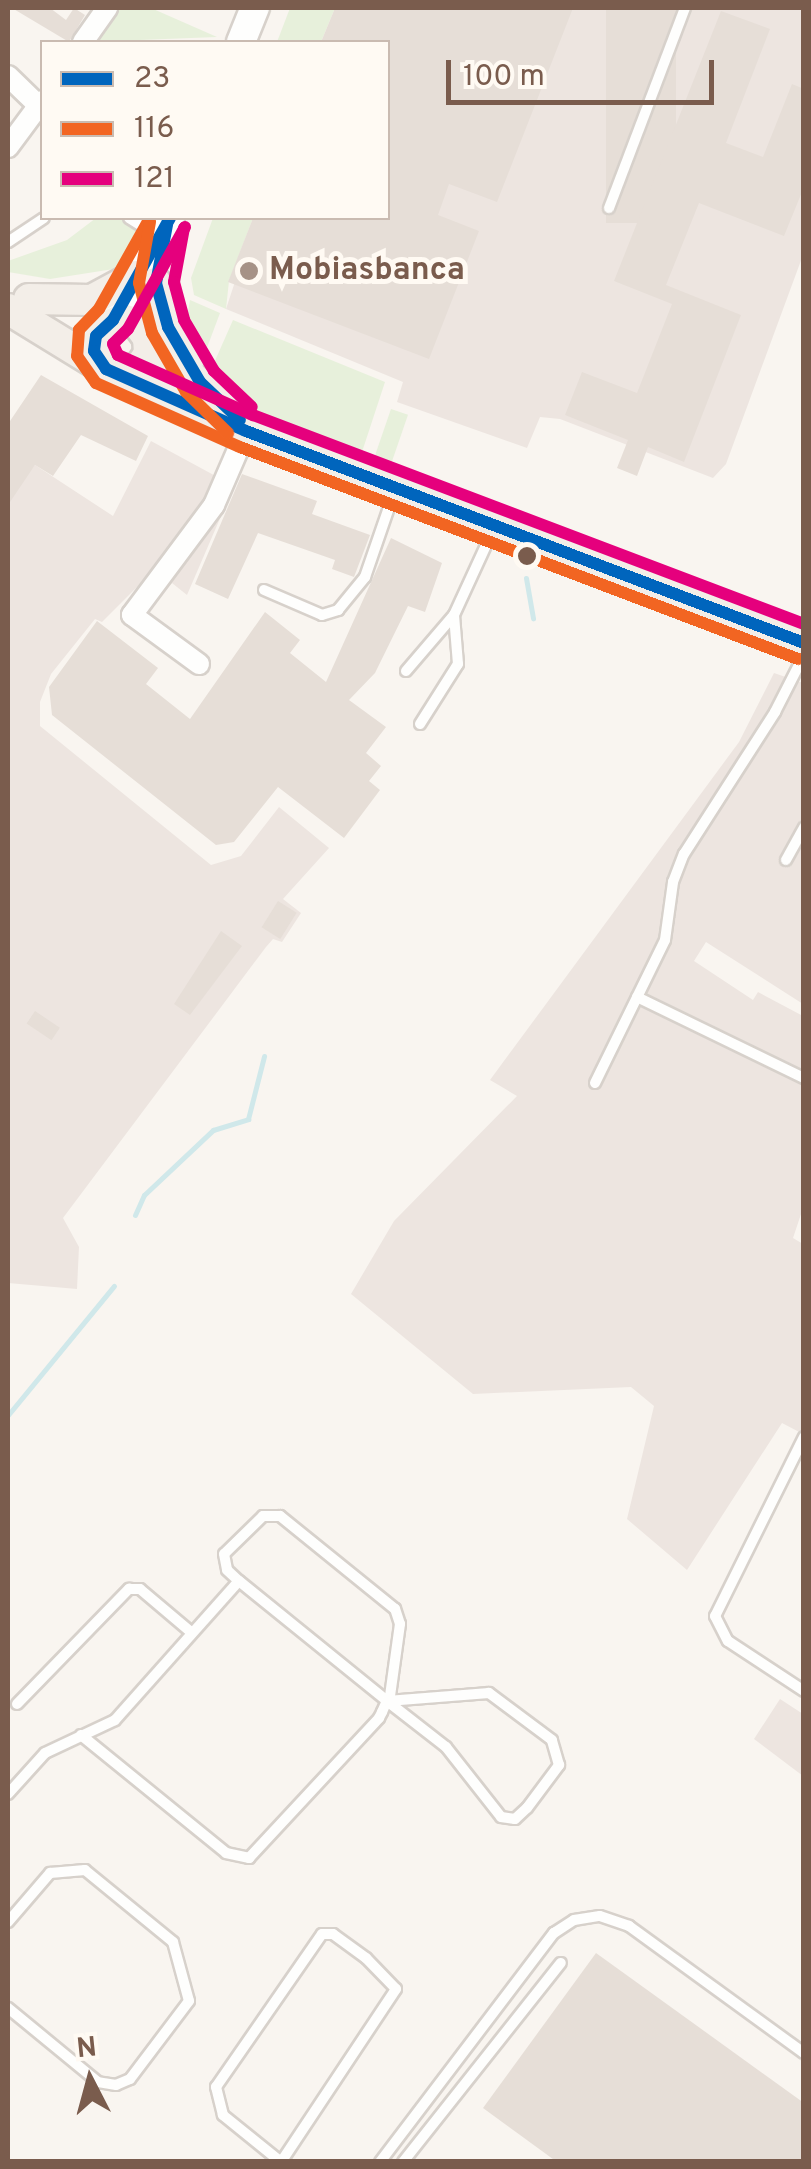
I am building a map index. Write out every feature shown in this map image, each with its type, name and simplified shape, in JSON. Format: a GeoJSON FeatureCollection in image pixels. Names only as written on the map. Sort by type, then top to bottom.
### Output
{"type":"FeatureCollection","features":[{"type":"Feature","properties":{"kind":"main road"},"geometry":{"type":"LineString","coordinates":[[242,40],[255,8]]}},
{"type":"Feature","properties":{"kind":"main road"},"geometry":{"type":"LineString","coordinates":[[109,369],[145,362],[146,334],[173,228]]}},
{"type":"Feature","properties":{"kind":"main road"},"geometry":{"type":"LineString","coordinates":[[14,301],[92,300],[158,281]]}},
{"type":"Feature","properties":{"kind":"main road"},"geometry":{"type":"LineString","coordinates":[[109,369],[94,343],[110,322],[158,281]]}},
{"type":"Feature","properties":{"kind":"main road"},"geometry":{"type":"LineString","coordinates":[[158,281],[168,327],[200,382]]}},
{"type":"Feature","properties":{"kind":"main road"},"geometry":{"type":"LineString","coordinates":[[14,301],[110,322],[131,320],[250,432]]}},
{"type":"Feature","properties":{"kind":"main road"},"geometry":{"type":"LineString","coordinates":[[14,301],[109,369],[250,432],[801,640]]}},
{"type":"Feature","properties":{"kind":"street"},"geometry":{"type":"LineString","coordinates":[[84,40],[107,8]]}},
{"type":"Feature","properties":{"kind":"street"},"geometry":{"type":"LineString","coordinates":[[8,76],[40,102]]}},
{"type":"Feature","properties":{"kind":"street"},"geometry":{"type":"LineString","coordinates":[[8,147],[40,104]]}},
{"type":"Feature","properties":{"kind":"street"},"geometry":{"type":"LineString","coordinates":[[199,664],[132,615],[214,504],[250,432]]}},
{"type":"Feature","properties":{"kind":"lane"},"geometry":{"type":"LineString","coordinates":[[609,208],[686,8]]}},
{"type":"Feature","properties":{"kind":"lane"},"geometry":{"type":"LineString","coordinates":[[8,242],[41,220]]}},
{"type":"Feature","properties":{"kind":"lane"},"geometry":{"type":"LineString","coordinates":[[138,220],[173,228]]}},
{"type":"Feature","properties":{"kind":"lane"},"geometry":{"type":"LineString","coordinates":[[264,590],[316,613],[338,610],[365,578],[396,489]]}},
{"type":"Feature","properties":{"kind":"lane"},"geometry":{"type":"LineString","coordinates":[[406,670],[454,615],[494,527]]}},
{"type":"Feature","properties":{"kind":"lane"},"geometry":{"type":"LineString","coordinates":[[420,724],[458,664],[454,615]]}},
{"type":"Feature","properties":{"kind":"lane"},"geometry":{"type":"LineString","coordinates":[[594,1082],[671,924],[673,882],[684,854],[775,712],[801,640]]}},
{"type":"Feature","properties":{"kind":"lane"},"geometry":{"type":"LineString","coordinates":[[786,860],[804,828]]}},
{"type":"Feature","properties":{"kind":"lane"},"geometry":{"type":"LineString","coordinates":[[637,997],[804,1078]]}},
{"type":"Feature","properties":{"kind":"lane"},"geometry":{"type":"LineString","coordinates":[[804,1437],[715,1616],[728,1641],[804,1691]]}},
{"type":"Feature","properties":{"kind":"lane"},"geometry":{"type":"LineString","coordinates":[[81,1735],[226,1852],[249,1858],[366,1733],[388,1701],[400,1624],[395,1608],[280,1516],[259,1519],[224,1554],[239,1581],[388,1701],[446,1747],[501,1817],[515,1818],[528,1808],[559,1764],[552,1740],[489,1694],[388,1701]]}},
{"type":"Feature","properties":{"kind":"lane"},"geometry":{"type":"LineString","coordinates":[[8,1794],[45,1753],[116,1720],[239,1581]]}},
{"type":"Feature","properties":{"kind":"lane"},"geometry":{"type":"LineString","coordinates":[[17,1704],[129,1589],[140,1589],[192,1633]]}},
{"type":"Feature","properties":{"kind":"lane"},"geometry":{"type":"LineString","coordinates":[[8,1922],[50,1874],[85,1870],[173,1942],[189,2001],[130,2079],[116,2085],[98,2082],[8,2008]]}},
{"type":"Feature","properties":{"kind":"lane"},"geometry":{"type":"LineString","coordinates":[[380,2162],[554,1933],[574,1920],[618,1920],[804,2053]]}},
{"type":"Feature","properties":{"kind":"lane"},"geometry":{"type":"LineString","coordinates":[[327,1933],[392,1978],[396,1988],[282,2162],[223,2116],[216,2087],[316,1938],[327,1933]]}},
{"type":"Feature","properties":{"kind":"lane"},"geometry":{"type":"LineString","coordinates":[[408,2160],[560,1963]]}},
{"type":"Feature","properties":{"kind":"path"},"geometry":{"type":"LineString","coordinates":[[158,281],[176,272],[173,228]]}},
{"type":"Feature","properties":{"kind":"shaded area"},"geometry":{"type":"Polygon","coordinates":[[[339,8],[803,8],[803,255],[726,464],[713,478],[560,419],[540,417],[527,448],[397,402],[403,382],[226,309],[255,220],[390,220],[390,40],[326,40],[339,8]]]}},
{"type":"Feature","properties":{"kind":"shaded area"},"geometry":{"type":"Polygon","coordinates":[[[151,441],[234,486],[187,595],[172,583],[161,596],[142,582],[102,622],[95,619],[51,674],[40,702],[40,726],[211,865],[241,856],[279,807],[329,848],[283,899],[301,913],[282,942],[273,939],[266,947],[63,1218],[79,1247],[77,1289],[8,1283],[8,456],[30,471],[35,465],[113,516],[151,441]]]}},
{"type":"Feature","properties":{"kind":"shaded area"},"geometry":{"type":"Polygon","coordinates":[[[774,673],[803,683],[803,1004],[706,942],[694,961],[753,1000],[758,992],[803,1016],[803,1208],[793,1238],[803,1244],[803,1434],[782,1423],[687,1570],[627,1519],[654,1406],[631,1387],[473,1394],[351,1294],[394,1221],[517,1096],[490,1080],[739,742],[774,673]]]}},
{"type":"Feature","properties":{"kind":"shaded area"},"geometry":{"type":"Polygon","coordinates":[[[780,1699],[803,1714],[803,1776],[754,1739],[780,1699]]]}},
{"type":"Feature","properties":{"kind":"green space"},"geometry":{"type":"Polygon","coordinates":[[[114,8],[151,8],[217,37],[140,40],[90,40],[114,8]]]}},
{"type":"Feature","properties":{"kind":"green space"},"geometry":{"type":"Polygon","coordinates":[[[290,8],[335,8],[322,40],[278,40],[290,8]]]}},
{"type":"Feature","properties":{"kind":"green space"},"geometry":{"type":"Polygon","coordinates":[[[93,220],[124,220],[140,234],[120,268],[50,279],[8,272],[8,261],[67,240],[93,220]]]}},
{"type":"Feature","properties":{"kind":"green space"},"geometry":{"type":"Polygon","coordinates":[[[212,220],[252,220],[229,281],[226,309],[194,295],[191,278],[212,220]]]}},
{"type":"Feature","properties":{"kind":"green space"},"geometry":{"type":"Polygon","coordinates":[[[190,300],[220,313],[205,353],[185,329],[190,300]]]}},
{"type":"Feature","properties":{"kind":"green space"},"geometry":{"type":"Polygon","coordinates":[[[233,320],[385,382],[361,455],[254,414],[237,398],[214,363],[233,320]]]}},
{"type":"Feature","properties":{"kind":"green space"},"geometry":{"type":"Polygon","coordinates":[[[391,409],[408,415],[391,464],[374,458],[391,409]]]}},
{"type":"Feature","properties":{"kind":"building"},"geometry":{"type":"Polygon","coordinates":[[[12,8],[50,8],[66,20],[74,8],[85,15],[70,40],[12,8]]]}},
{"type":"Feature","properties":{"kind":"building"},"geometry":{"type":"Polygon","coordinates":[[[335,8],[573,8],[497,202],[449,184],[438,215],[479,231],[429,359],[228,282],[252,220],[390,220],[390,40],[322,40],[335,8]]]}},
{"type":"Feature","properties":{"kind":"building"},"geometry":{"type":"Polygon","coordinates":[[[606,8],[676,8],[676,223],[606,223],[606,8]]]}},
{"type":"Feature","properties":{"kind":"building"},"geometry":{"type":"Polygon","coordinates":[[[721,11],[770,29],[726,143],[763,157],[792,84],[804,89],[804,187],[784,236],[699,203],[666,285],[741,315],[684,462],[648,447],[637,476],[617,468],[628,440],[565,415],[582,372],[637,393],[672,304],[614,281],[721,11]]]}},
{"type":"Feature","properties":{"kind":"building"},"geometry":{"type":"Polygon","coordinates":[[[41,375],[148,436],[136,461],[81,435],[53,476],[35,465],[8,505],[8,424],[41,375]]]}},
{"type":"Feature","properties":{"kind":"building"},"geometry":{"type":"Polygon","coordinates":[[[242,474],[317,501],[312,514],[370,535],[354,577],[332,569],[335,560],[258,533],[228,599],[195,584],[242,474]]]}},
{"type":"Feature","properties":{"kind":"building"},"geometry":{"type":"Polygon","coordinates":[[[391,538],[442,563],[425,612],[408,606],[375,673],[349,700],[386,727],[366,753],[381,766],[369,781],[380,790],[344,838],[278,787],[234,842],[216,845],[52,715],[49,687],[97,621],[158,668],[146,684],[190,719],[265,612],[300,640],[290,653],[326,682],[391,538]]]}},
{"type":"Feature","properties":{"kind":"building"},"geometry":{"type":"Polygon","coordinates":[[[278,901],[297,913],[280,939],[262,927],[278,901]]]}},
{"type":"Feature","properties":{"kind":"building"},"geometry":{"type":"Polygon","coordinates":[[[221,931],[242,946],[190,1015],[174,1004],[221,931]]]}},
{"type":"Feature","properties":{"kind":"building"},"geometry":{"type":"Polygon","coordinates":[[[35,1011],[60,1028],[51,1040],[27,1023],[35,1011]]]}},
{"type":"Feature","properties":{"kind":"building"},"geometry":{"type":"Polygon","coordinates":[[[596,1953],[804,2103],[804,2162],[557,2162],[483,2108],[596,1953]]]}},
{"type":"Feature","properties":{"kind":"waterway"},"geometry":{"type":"LineString","coordinates":[[526,578],[533,618]]}},
{"type":"Feature","properties":{"kind":"waterway"},"geometry":{"type":"LineString","coordinates":[[135,1215],[144,1195],[213,1130],[248,1119],[264,1056]]}},
{"type":"Feature","properties":{"kind":"waterway"},"geometry":{"type":"LineString","coordinates":[[8,1415],[114,1286]]}},
{"type":"Feature","properties":{"kind":"transit line","name":"116"},"geometry":{"type":"LineString","coordinates":[[149,220],[99,309],[79,330],[77,356],[96,383],[240,447],[798,659]]}},
{"type":"Feature","properties":{"kind":"transit line","name":"23"},"geometry":{"type":"LineString","coordinates":[[169,220],[113,320],[96,336],[94,351],[106,369],[246,431],[804,643]]}},
{"type":"Feature","properties":{"kind":"transit line","name":"116"},"geometry":{"type":"LineString","coordinates":[[150,222],[139,283],[152,333],[186,392],[228,433]]}},
{"type":"Feature","properties":{"kind":"transit line","name":"23"},"geometry":{"type":"LineString","coordinates":[[167,225],[156,283],[168,327],[200,382],[240,420]]}},
{"type":"Feature","properties":{"kind":"transit line","name":"121"},"geometry":{"type":"LineString","coordinates":[[185,227],[128,329],[113,344],[118,355],[253,415],[804,624]]}},
{"type":"Feature","properties":{"kind":"transit line","name":"121"},"geometry":{"type":"LineString","coordinates":[[184,228],[174,282],[184,320],[214,371],[252,407]]}},
{"type":"Feature","properties":{"kind":"place","name":"Mobiasbanca"},"geometry":{"type":"Point","coordinates":[249,271]}}]}
